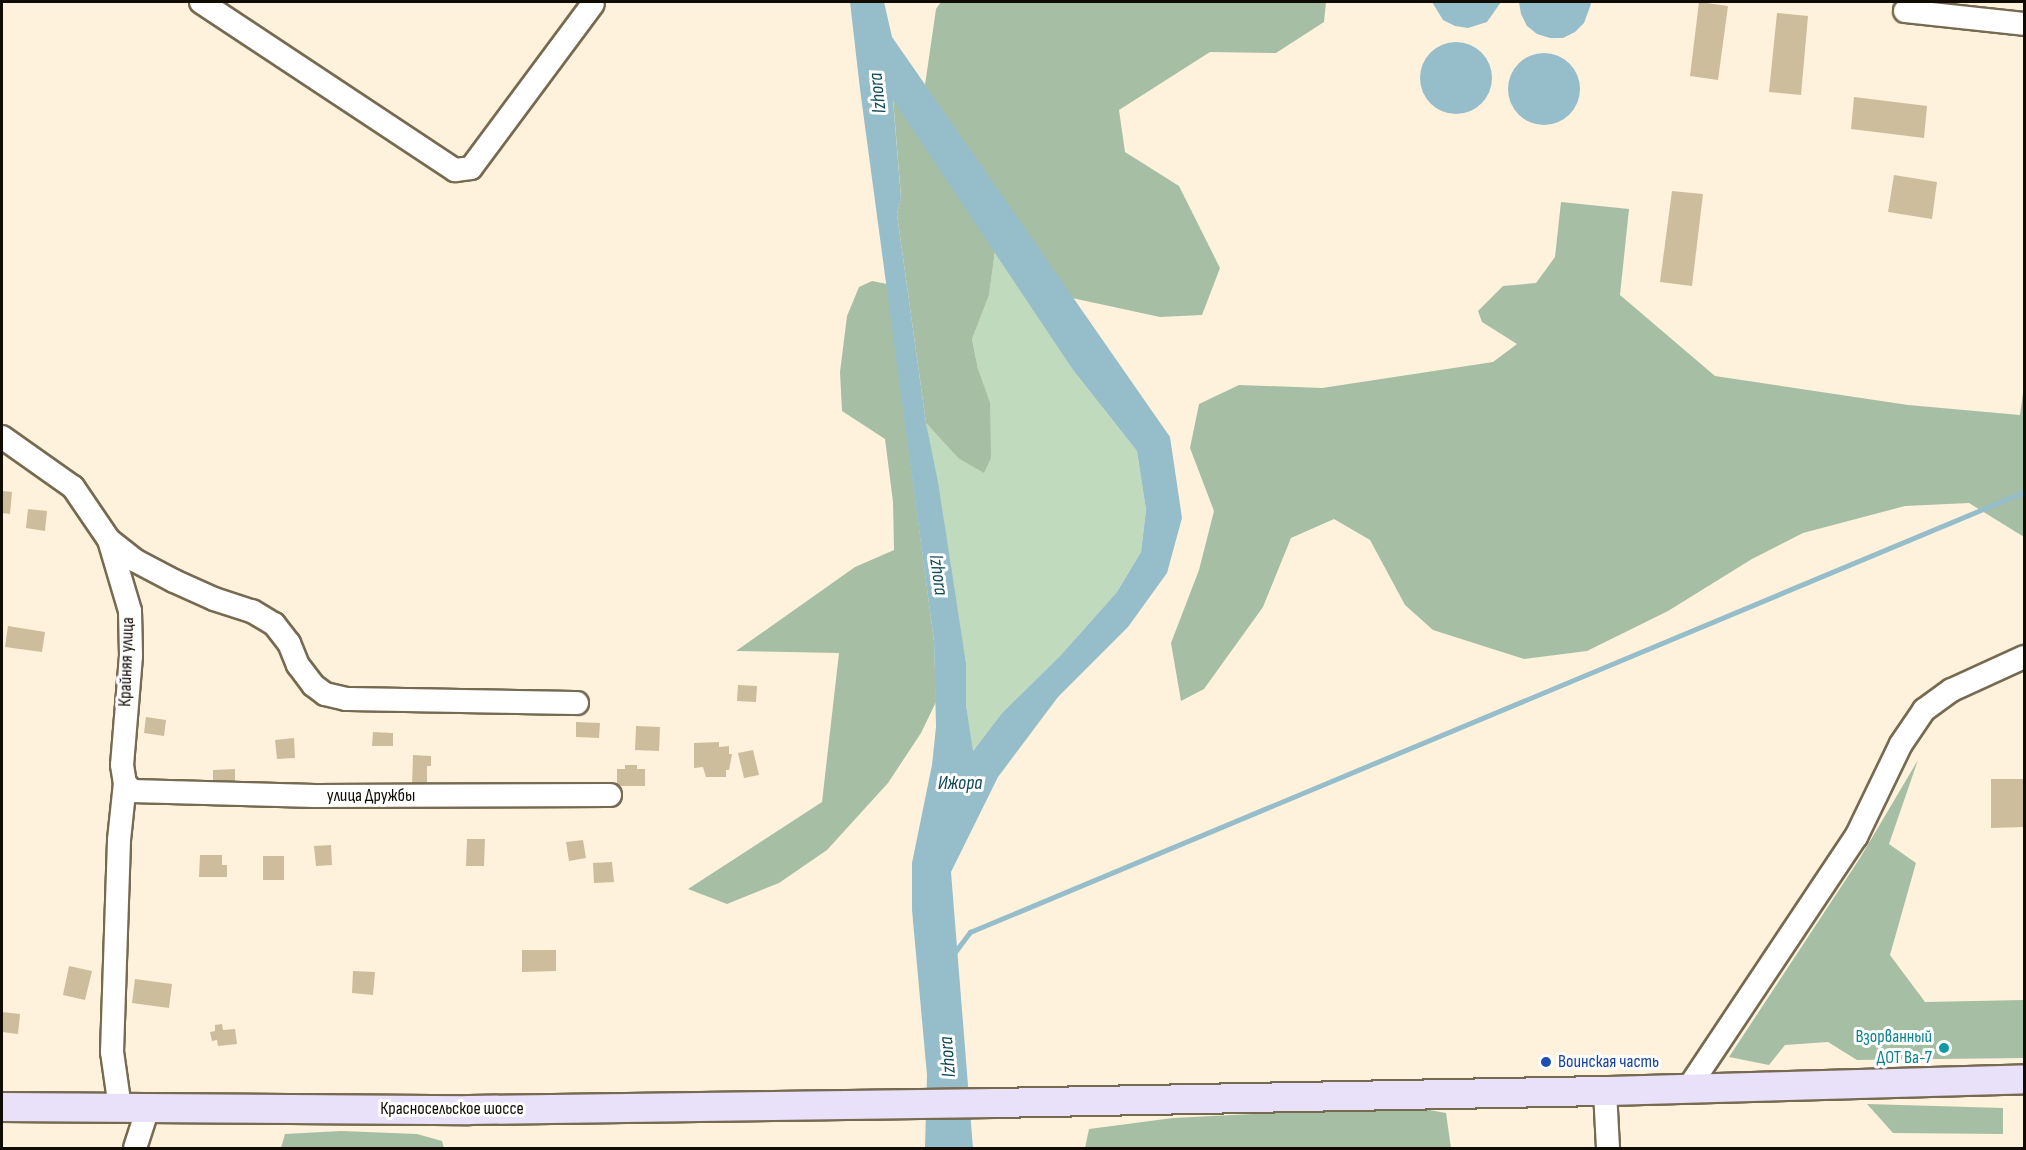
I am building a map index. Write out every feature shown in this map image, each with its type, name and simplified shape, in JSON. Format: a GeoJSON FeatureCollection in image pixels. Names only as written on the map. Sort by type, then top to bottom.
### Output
{"type":"FeatureCollection","features":[{"type":"Feature","properties":{"kind":"main road","name":"Красносельское шоссе"},"geometry":{"type":"LineString","coordinates":[[2,1107],[469,1110],[903,1105],[1605,1091],[2025,1079]]}},
{"type":"Feature","properties":{"kind":"street"},"geometry":{"type":"LineString","coordinates":[[201,2],[455,170],[471,168],[593,4]]}},
{"type":"Feature","properties":{"kind":"street"},"geometry":{"type":"LineString","coordinates":[[1905,11],[2025,24]]}},
{"type":"Feature","properties":{"kind":"street","name":"Крайняя улица"},"geometry":{"type":"LineString","coordinates":[[2,437],[73,487],[108,540],[130,611],[130,656],[122,765],[129,787],[119,840],[112,1052],[120,1108]]}},
{"type":"Feature","properties":{"kind":"street"},"geometry":{"type":"LineString","coordinates":[[108,540],[136,561],[174,581],[214,599],[252,611],[274,624],[289,644],[297,665],[313,685],[325,694],[346,699],[577,703]]}},
{"type":"Feature","properties":{"kind":"street"},"geometry":{"type":"LineString","coordinates":[[1689,1087],[1856,837],[1901,744],[1924,710],[1952,690],[2025,657]]}},
{"type":"Feature","properties":{"kind":"street","name":"улица Дружбы"},"geometry":{"type":"LineString","coordinates":[[129,787],[315,796],[610,795]]}},
{"type":"Feature","properties":{"kind":"street"},"geometry":{"type":"LineString","coordinates":[[1605,1091],[1608,1149]]}},
{"type":"Feature","properties":{"kind":"street"},"geometry":{"type":"LineString","coordinates":[[135,1149],[148,1108]]}},
{"type":"Feature","properties":{"kind":"green space"},"geometry":{"type":"Polygon","coordinates":[[[941,2],[1326,2],[1324,22],[1276,53],[1210,52],[1119,110],[1125,152],[1179,186],[1220,268],[1202,315],[1160,317],[1072,298],[925,85],[936,9],[941,2]]]}},
{"type":"Feature","properties":{"kind":"green space"},"geometry":{"type":"Polygon","coordinates":[[[893,98],[995,251],[989,295],[972,339],[978,369],[990,403],[991,458],[984,473],[958,458],[926,423],[897,214],[901,197],[893,98]]]}},
{"type":"Feature","properties":{"kind":"green space"},"geometry":{"type":"Polygon","coordinates":[[[1561,202],[1629,209],[1620,295],[1715,376],[1908,405],[2020,415],[2024,385],[2024,537],[1969,503],[1905,506],[1803,533],[1752,559],[1668,611],[1587,651],[1524,659],[1433,630],[1405,605],[1370,540],[1334,519],[1291,538],[1263,607],[1204,689],[1181,701],[1171,643],[1199,570],[1214,511],[1190,448],[1199,404],[1239,385],[1322,388],[1493,362],[1517,344],[1482,322],[1478,311],[1503,286],[1536,283],[1555,257],[1561,202]]]}},
{"type":"Feature","properties":{"kind":"green space"},"geometry":{"type":"Polygon","coordinates":[[[995,251],[1073,370],[1137,451],[1146,510],[1141,552],[1117,592],[1061,655],[1002,713],[972,752],[966,705],[966,663],[926,423],[958,458],[978,369],[972,339],[989,294],[995,251]]]}},
{"type":"Feature","properties":{"kind":"green space"},"geometry":{"type":"Polygon","coordinates":[[[872,281],[887,284],[934,641],[936,702],[921,733],[888,783],[827,850],[779,883],[727,904],[688,889],[822,802],[839,653],[736,651],[855,567],[894,550],[893,502],[885,439],[842,411],[840,372],[847,316],[859,287],[872,281]]]}},
{"type":"Feature","properties":{"kind":"green space"},"geometry":{"type":"Polygon","coordinates":[[[1918,760],[1889,844],[1916,863],[1890,955],[1925,1002],[2024,1000],[2024,1058],[1857,1060],[1828,1042],[1785,1045],[1769,1065],[1729,1057],[1860,858],[1918,760]]]}},
{"type":"Feature","properties":{"kind":"green space"},"geometry":{"type":"Polygon","coordinates":[[[1867,1104],[2003,1108],[2003,1134],[1893,1133],[1867,1104]]]}},
{"type":"Feature","properties":{"kind":"green space"},"geometry":{"type":"Polygon","coordinates":[[[1407,1106],[1446,1113],[1451,1148],[1085,1148],[1089,1129],[1173,1118],[1407,1106]]]}},
{"type":"Feature","properties":{"kind":"green space"},"geometry":{"type":"Polygon","coordinates":[[[341,1131],[417,1134],[442,1141],[444,1148],[281,1148],[285,1134],[341,1131]]]}},
{"type":"Feature","properties":{"kind":"water","name":"Ижора"},"geometry":{"type":"Polygon","coordinates":[[[850,2],[884,2],[892,37],[1170,437],[1182,518],[1167,573],[1128,627],[1058,697],[998,777],[951,872],[973,1148],[925,1148],[927,1075],[912,910],[912,863],[932,765],[936,727],[934,641],[850,2]],[[893,100],[901,198],[897,214],[926,423],[938,482],[966,663],[966,705],[973,751],[1002,713],[1061,655],[1117,592],[1141,552],[1146,510],[1137,451],[1073,370],[893,100]]]}},
{"type":"Feature","properties":{"kind":"water"},"geometry":{"type":"Polygon","coordinates":[[[1432,2],[1501,2],[1487,22],[1468,28],[1455,26],[1443,20],[1432,2]]]}},
{"type":"Feature","properties":{"kind":"water"},"geometry":{"type":"Polygon","coordinates":[[[1519,2],[1590,2],[1591,4],[1584,23],[1575,32],[1563,38],[1550,38],[1537,34],[1527,26],[1521,14],[1519,2]]]}},
{"type":"Feature","properties":{"kind":"water"},"geometry":{"type":"Polygon","coordinates":[[[1456,42],[1476,48],[1486,58],[1492,78],[1486,98],[1476,108],[1456,114],[1436,108],[1426,98],[1420,78],[1426,58],[1436,48],[1456,42]]]}},
{"type":"Feature","properties":{"kind":"water"},"geometry":{"type":"Polygon","coordinates":[[[1544,53],[1564,59],[1574,69],[1580,89],[1574,109],[1564,119],[1544,125],[1524,119],[1514,109],[1508,89],[1514,69],[1524,59],[1544,53]]]}},
{"type":"Feature","properties":{"kind":"building"},"geometry":{"type":"Polygon","coordinates":[[[1699,2],[1728,6],[1718,80],[1690,76],[1699,2]]]}},
{"type":"Feature","properties":{"kind":"building"},"geometry":{"type":"Polygon","coordinates":[[[1777,13],[1808,16],[1801,95],[1769,92],[1777,13]]]}},
{"type":"Feature","properties":{"kind":"building"},"geometry":{"type":"Polygon","coordinates":[[[1854,97],[1927,106],[1924,138],[1851,129],[1854,97]]]}},
{"type":"Feature","properties":{"kind":"building"},"geometry":{"type":"Polygon","coordinates":[[[1894,175],[1937,182],[1932,219],[1888,212],[1894,175]]]}},
{"type":"Feature","properties":{"kind":"building"},"geometry":{"type":"Polygon","coordinates":[[[1672,191],[1703,194],[1692,286],[1660,282],[1672,191]]]}},
{"type":"Feature","properties":{"kind":"building"},"geometry":{"type":"Polygon","coordinates":[[[2,491],[12,492],[10,514],[2,513],[2,491]]]}},
{"type":"Feature","properties":{"kind":"building"},"geometry":{"type":"Polygon","coordinates":[[[28,509],[47,511],[45,531],[26,528],[28,509]]]}},
{"type":"Feature","properties":{"kind":"building"},"geometry":{"type":"Polygon","coordinates":[[[8,626],[45,632],[42,652],[5,647],[8,626]]]}},
{"type":"Feature","properties":{"kind":"building"},"geometry":{"type":"Polygon","coordinates":[[[738,685],[757,686],[756,702],[737,701],[738,685]]]}},
{"type":"Feature","properties":{"kind":"building"},"geometry":{"type":"Polygon","coordinates":[[[146,717],[166,720],[164,736],[144,733],[146,717]]]}},
{"type":"Feature","properties":{"kind":"building"},"geometry":{"type":"Polygon","coordinates":[[[576,722],[600,723],[599,738],[576,737],[576,722]]]}},
{"type":"Feature","properties":{"kind":"building"},"geometry":{"type":"Polygon","coordinates":[[[636,726],[660,727],[659,751],[635,750],[636,726]]]}},
{"type":"Feature","properties":{"kind":"building"},"geometry":{"type":"Polygon","coordinates":[[[373,732],[393,733],[393,746],[372,746],[373,732]]]}},
{"type":"Feature","properties":{"kind":"building"},"geometry":{"type":"Polygon","coordinates":[[[294,738],[295,758],[277,759],[275,740],[294,738]]]}},
{"type":"Feature","properties":{"kind":"building"},"geometry":{"type":"Polygon","coordinates":[[[719,742],[719,747],[729,746],[729,754],[732,754],[729,770],[726,770],[726,777],[706,777],[703,767],[694,768],[694,743],[719,742]]]}},
{"type":"Feature","properties":{"kind":"building"},"geometry":{"type":"Polygon","coordinates":[[[753,750],[759,775],[744,778],[738,753],[753,750]]]}},
{"type":"Feature","properties":{"kind":"building"},"geometry":{"type":"Polygon","coordinates":[[[413,755],[431,756],[431,766],[427,766],[427,786],[412,785],[413,755]]]}},
{"type":"Feature","properties":{"kind":"building"},"geometry":{"type":"Polygon","coordinates":[[[625,765],[637,765],[637,769],[645,769],[645,786],[617,786],[617,769],[625,769],[625,765]]]}},
{"type":"Feature","properties":{"kind":"building"},"geometry":{"type":"Polygon","coordinates":[[[235,769],[235,786],[213,786],[213,770],[235,769]]]}},
{"type":"Feature","properties":{"kind":"building"},"geometry":{"type":"Polygon","coordinates":[[[1991,779],[2024,779],[2024,827],[1991,828],[1991,779]]]}},
{"type":"Feature","properties":{"kind":"building"},"geometry":{"type":"Polygon","coordinates":[[[467,839],[485,839],[484,866],[466,866],[467,839]]]}},
{"type":"Feature","properties":{"kind":"building"},"geometry":{"type":"Polygon","coordinates":[[[583,840],[586,858],[569,861],[566,842],[583,840]]]}},
{"type":"Feature","properties":{"kind":"building"},"geometry":{"type":"Polygon","coordinates":[[[331,845],[332,865],[316,866],[314,846],[331,845]]]}},
{"type":"Feature","properties":{"kind":"building"},"geometry":{"type":"Polygon","coordinates":[[[200,855],[222,855],[222,865],[227,865],[227,877],[199,877],[200,855]]]}},
{"type":"Feature","properties":{"kind":"building"},"geometry":{"type":"Polygon","coordinates":[[[263,856],[284,856],[284,880],[263,880],[263,856]]]}},
{"type":"Feature","properties":{"kind":"building"},"geometry":{"type":"Polygon","coordinates":[[[612,862],[614,882],[594,883],[593,863],[612,862]]]}},
{"type":"Feature","properties":{"kind":"building"},"geometry":{"type":"Polygon","coordinates":[[[522,950],[556,950],[556,971],[522,972],[522,950]]]}},
{"type":"Feature","properties":{"kind":"building"},"geometry":{"type":"Polygon","coordinates":[[[69,966],[92,971],[85,1000],[63,995],[69,966]]]}},
{"type":"Feature","properties":{"kind":"building"},"geometry":{"type":"Polygon","coordinates":[[[353,971],[375,972],[373,995],[352,993],[353,971]]]}},
{"type":"Feature","properties":{"kind":"building"},"geometry":{"type":"Polygon","coordinates":[[[135,979],[172,984],[169,1008],[132,1003],[135,979]]]}},
{"type":"Feature","properties":{"kind":"building"},"geometry":{"type":"Polygon","coordinates":[[[2,1012],[20,1014],[18,1034],[2,1032],[2,1012]]]}},
{"type":"Feature","properties":{"kind":"building"},"geometry":{"type":"Polygon","coordinates":[[[222,1024],[223,1030],[235,1029],[237,1044],[218,1046],[217,1040],[212,1041],[210,1032],[215,1031],[215,1025],[222,1024]]]}},
{"type":"Feature","properties":{"kind":"waterway"},"geometry":{"type":"LineString","coordinates":[[955,952],[970,932],[2024,492]]}},
{"type":"Feature","properties":{"kind":"place","name":"Взорванный ДОТ Ва-7"},"geometry":{"type":"Point","coordinates":[1944,1048]}},
{"type":"Feature","properties":{"kind":"place","name":"Воинская часть"},"geometry":{"type":"Point","coordinates":[1546,1062]}},
{"type":"Feature","properties":{"kind":"water label","name":"Izhora"},"geometry":{"type":"Point","coordinates":[878,93]}},
{"type":"Feature","properties":{"kind":"water label","name":"Izhora"},"geometry":{"type":"Point","coordinates":[938,575]}},
{"type":"Feature","properties":{"kind":"water label","name":"Izhora"},"geometry":{"type":"Point","coordinates":[948,1057]}}]}
